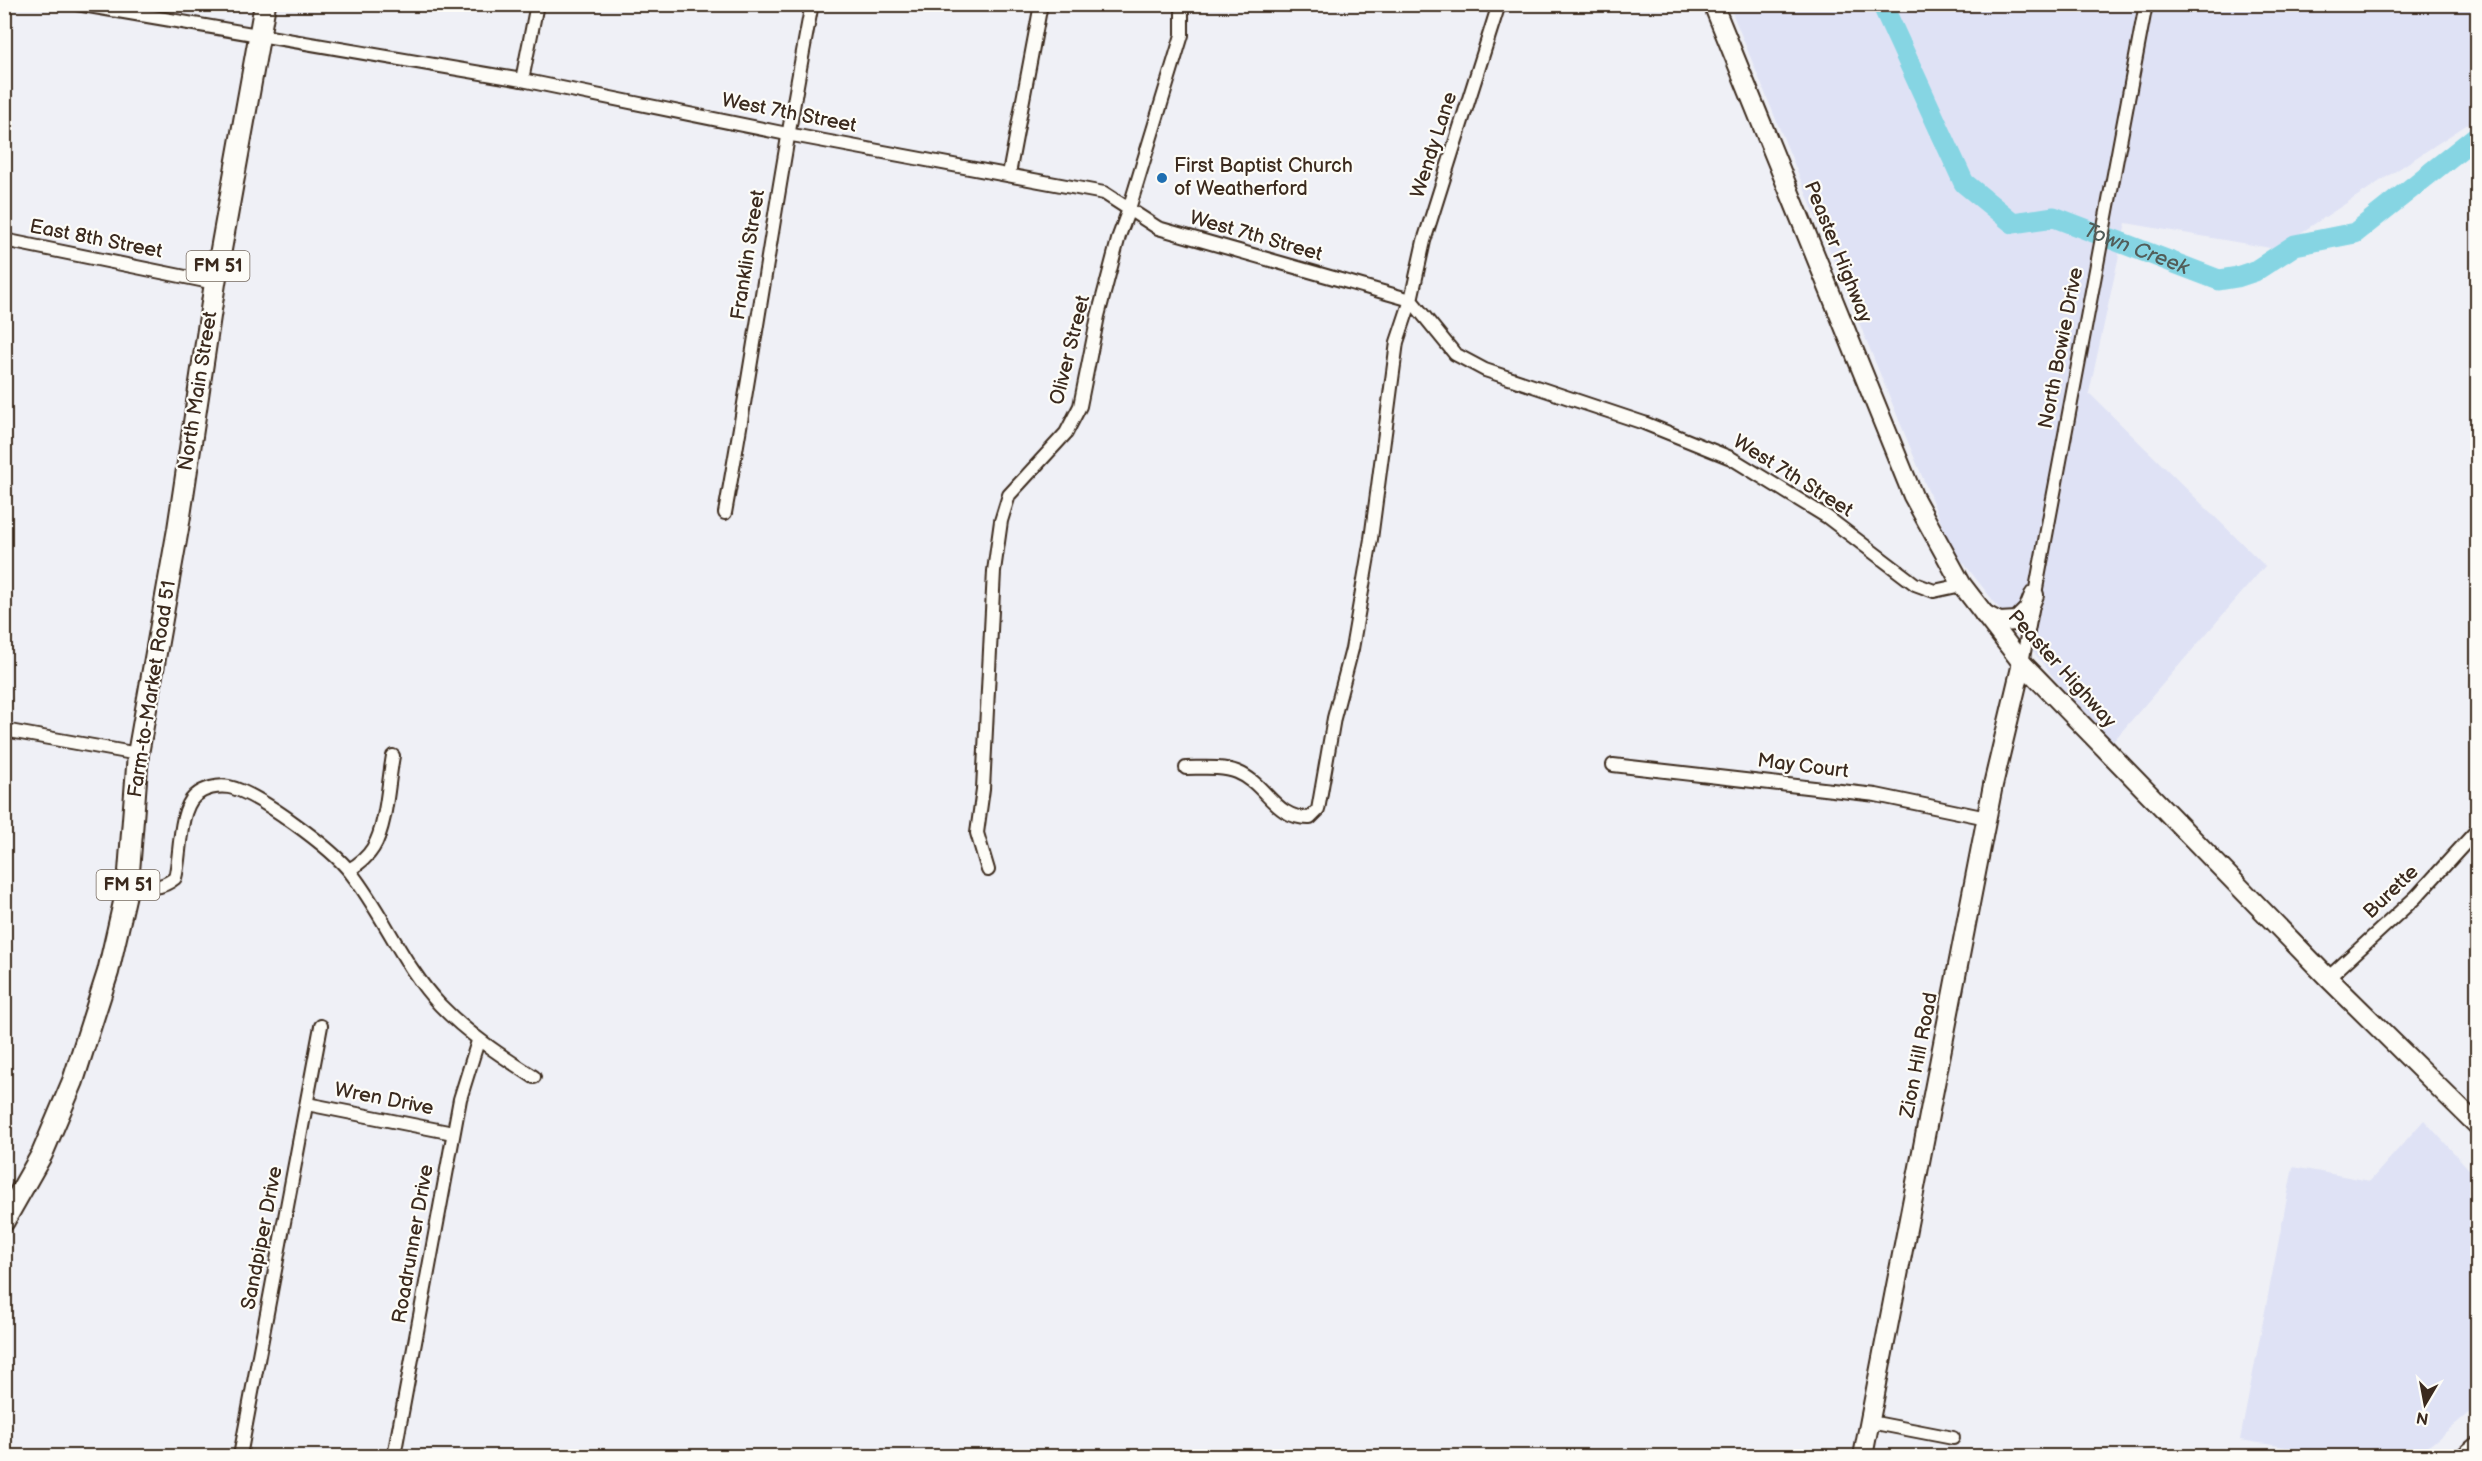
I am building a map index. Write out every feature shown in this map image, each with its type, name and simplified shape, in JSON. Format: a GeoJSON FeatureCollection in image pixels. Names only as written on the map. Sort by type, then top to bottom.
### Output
{"type":"FeatureCollection","features":[{"type":"Feature","properties":{"kind":"main road","name":"North Main Street"},"geometry":{"type":"LineString","coordinates":[[178,529],[214,283],[266,4]]}},
{"type":"Feature","properties":{"kind":"main road","name":"Peaster Highway"},"geometry":{"type":"LineString","coordinates":[[1713,4],[1912,496],[1962,585],[2022,663],[2328,978],[2478,1126]]}},
{"type":"Feature","properties":{"kind":"main road","name":"Farm-to-Market Road 51"},"geometry":{"type":"LineString","coordinates":[[4,1221],[42,1154],[73,1081],[108,972],[128,885],[138,754],[178,529]]}},
{"type":"Feature","properties":{"kind":"main road"},"geometry":{"type":"LineString","coordinates":[[1982,613],[1999,622],[2017,621],[2028,610],[2034,595]]}},
{"type":"Feature","properties":{"kind":"main road","name":"Zion Hill Road"},"geometry":{"type":"LineString","coordinates":[[1863,1456],[1988,818],[2022,663]]}},
{"type":"Feature","properties":{"kind":"main road"},"geometry":{"type":"LineString","coordinates":[[2011,709],[2021,695],[2032,692],[2044,692],[2056,698]]}},
{"type":"Feature","properties":{"kind":"main road"},"geometry":{"type":"LineString","coordinates":[[2467,1456],[2478,1447]]}},
{"type":"Feature","properties":{"kind":"street","name":"West 7th Street"},"geometry":{"type":"LineString","coordinates":[[77,4],[522,80],[787,134],[1104,193],[1158,228],[1411,300],[1455,354],[1485,370],[1644,423],[1731,458],[1827,517],[1915,584],[1934,591],[1962,585]]}},
{"type":"Feature","properties":{"kind":"street"},"geometry":{"type":"LineString","coordinates":[[522,80],[537,4]]}},
{"type":"Feature","properties":{"kind":"street","name":"Franklin Street"},"geometry":{"type":"LineString","coordinates":[[725,513],[742,422],[787,134],[812,4]]}},
{"type":"Feature","properties":{"kind":"street"},"geometry":{"type":"LineString","coordinates":[[1009,174],[1041,4]]}},
{"type":"Feature","properties":{"kind":"street","name":"Oliver Street"},"geometry":{"type":"LineString","coordinates":[[988,870],[977,833],[982,789],[994,571],[1001,521],[1009,495],[1066,433],[1080,406],[1098,316],[1119,236],[1182,35],[1182,4]]}},
{"type":"Feature","properties":{"kind":"street","name":"Wendy Lane"},"geometry":{"type":"LineString","coordinates":[[1186,768],[1236,771],[1252,780],[1285,813],[1299,818],[1310,818],[1318,810],[1334,718],[1352,649],[1371,539],[1397,342],[1411,300],[1424,241],[1499,4]]}},
{"type":"Feature","properties":{"kind":"street","name":"North Bowie Drive"},"geometry":{"type":"LineString","coordinates":[[2022,663],[2145,4]]}},
{"type":"Feature","properties":{"kind":"street","name":"East 8th Street"},"geometry":{"type":"LineString","coordinates":[[4,240],[214,283]]}},
{"type":"Feature","properties":{"kind":"street"},"geometry":{"type":"LineString","coordinates":[[4,730],[138,754]]}},
{"type":"Feature","properties":{"kind":"street"},"geometry":{"type":"LineString","coordinates":[[349,870],[364,860],[374,847],[380,829],[393,756]]}},
{"type":"Feature","properties":{"kind":"street","name":"May Court"},"geometry":{"type":"LineString","coordinates":[[1613,765],[1876,795],[1988,818]]}},
{"type":"Feature","properties":{"kind":"street"},"geometry":{"type":"LineString","coordinates":[[128,885],[153,888],[165,886],[175,878],[187,806],[195,795],[208,788],[227,786],[243,791],[313,837],[349,870],[371,899],[413,971],[440,1005],[478,1041],[534,1077]]}},
{"type":"Feature","properties":{"kind":"street","name":"Burette"},"geometry":{"type":"LineString","coordinates":[[2328,978],[2416,897],[2478,829]]}},
{"type":"Feature","properties":{"kind":"street","name":"Sandpiper Drive"},"geometry":{"type":"LineString","coordinates":[[240,1456],[321,1026]]}},
{"type":"Feature","properties":{"kind":"street","name":"Roadrunner Drive"},"geometry":{"type":"LineString","coordinates":[[393,1456],[460,1098],[478,1041]]}},
{"type":"Feature","properties":{"kind":"street","name":"Wren Drive"},"geometry":{"type":"LineString","coordinates":[[307,1104],[453,1133]]}},
{"type":"Feature","properties":{"kind":"street"},"geometry":{"type":"LineString","coordinates":[[1870,1422],[1953,1438]]}},
{"type":"Feature","properties":{"kind":"shaded area"},"geometry":{"type":"Polygon","coordinates":[[[1729,5],[2477,5],[2477,118],[2276,249],[2126,223],[2089,393],[2265,566],[2110,745],[1951,547],[1729,5]]]}},
{"type":"Feature","properties":{"kind":"shaded area"},"geometry":{"type":"Polygon","coordinates":[[[2424,1120],[2477,1178],[2477,1406],[2417,1456],[2306,1456],[2299,1449],[2240,1440],[2293,1167],[2370,1181],[2424,1120]]]}},
{"type":"Feature","properties":{"kind":"waterway","name":"Town Creek"},"geometry":{"type":"LineString","coordinates":[[1882,4],[1964,183],[2013,223],[2054,217],[2219,280],[2255,271],[2295,245],[2355,233],[2478,135]]}},
{"type":"Feature","properties":{"kind":"place","name":"First Baptist Church of Weatherford"},"geometry":{"type":"Point","coordinates":[1162,178]}}]}
